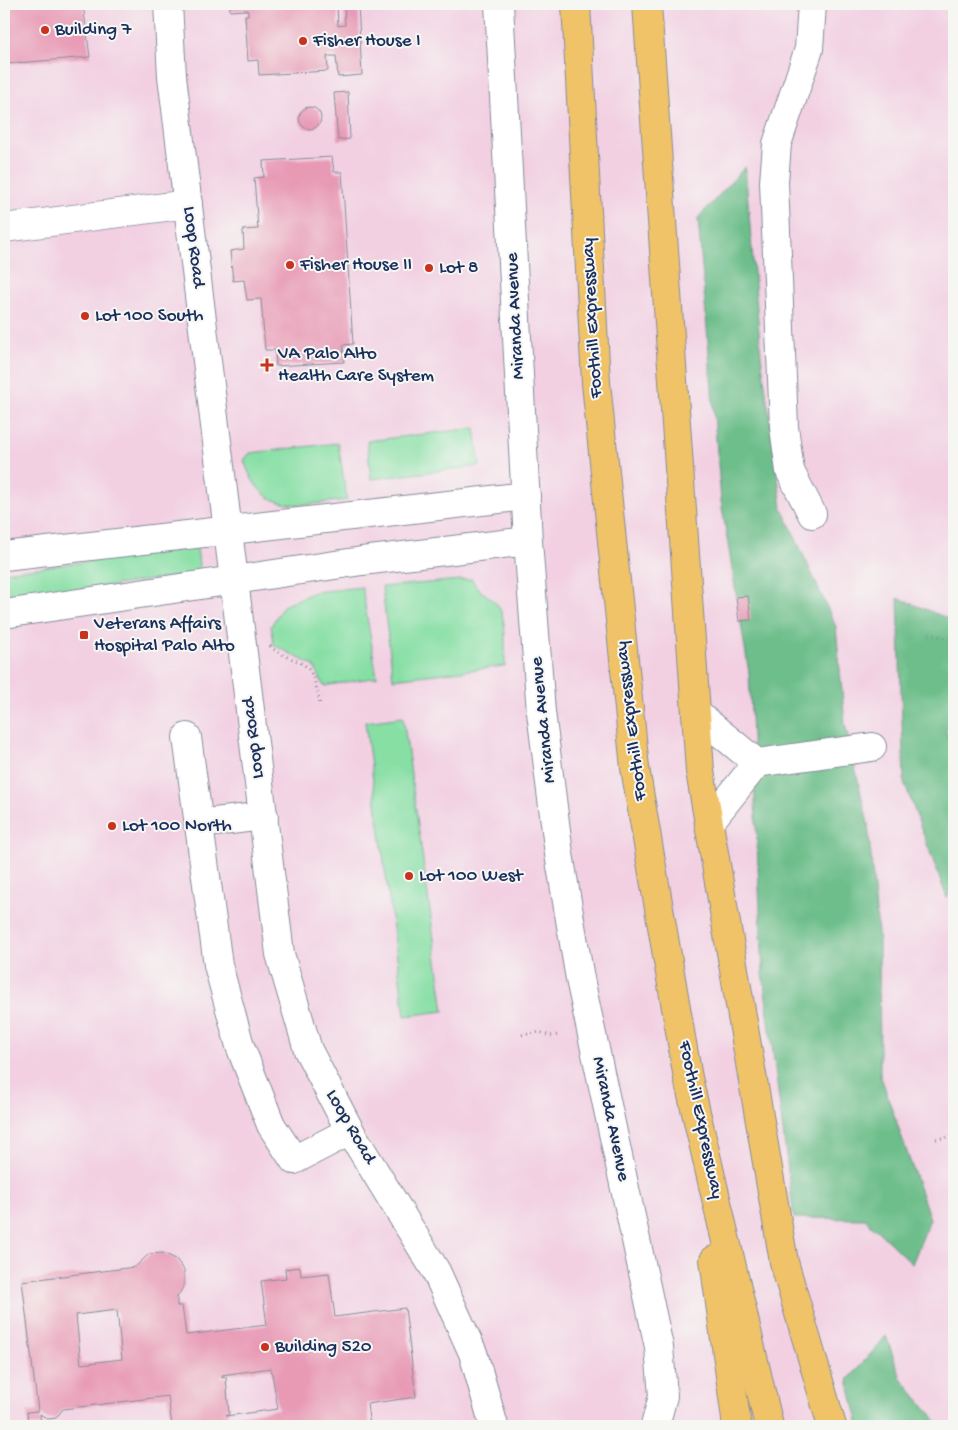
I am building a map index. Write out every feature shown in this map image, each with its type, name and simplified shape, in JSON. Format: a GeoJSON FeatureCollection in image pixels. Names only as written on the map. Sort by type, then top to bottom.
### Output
{"type":"FeatureCollection","features":[{"type":"Feature","properties":{"kind":"highway","name":"Foothill Expressway"},"geometry":{"type":"LineString","coordinates":[[576,4],[596,384],[635,768],[688,1078],[769,1426]]}},
{"type":"Feature","properties":{"kind":"highway"},"geometry":{"type":"LineString","coordinates":[[647,4],[700,771],[784,1262],[832,1426]]}},
{"type":"Feature","properties":{"kind":"highway"},"geometry":{"type":"LineString","coordinates":[[688,1078],[737,1426]]}},
{"type":"Feature","properties":{"kind":"street","name":"Loop Road"},"geometry":{"type":"LineString","coordinates":[[168,4],[172,76],[280,954],[308,1050],[350,1131],[436,1272],[473,1353],[494,1426]]}},
{"type":"Feature","properties":{"kind":"street","name":"Miranda Avenue"},"geometry":{"type":"LineString","coordinates":[[499,4],[528,541],[541,712],[562,873],[580,979],[659,1347],[662,1396],[655,1426]]}},
{"type":"Feature","properties":{"kind":"street"},"geometry":{"type":"LineString","coordinates":[[812,4],[809,49],[777,144],[774,182],[784,427],[790,471],[812,514]]}},
{"type":"Feature","properties":{"kind":"street"},"geometry":{"type":"LineString","coordinates":[[4,228],[188,204]]}},
{"type":"Feature","properties":{"kind":"street"},"geometry":{"type":"LineString","coordinates":[[4,556],[526,496]]}},
{"type":"Feature","properties":{"kind":"street"},"geometry":{"type":"LineString","coordinates":[[4,614],[488,544],[528,541]]}},
{"type":"Feature","properties":{"kind":"street"},"geometry":{"type":"LineString","coordinates":[[696,713],[757,763]]}},
{"type":"Feature","properties":{"kind":"street"},"geometry":{"type":"LineString","coordinates":[[187,737],[218,965],[238,1037],[271,1125],[294,1160],[350,1131]]}},
{"type":"Feature","properties":{"kind":"street"},"geometry":{"type":"LineString","coordinates":[[709,823],[757,763],[872,747]]}},
{"type":"Feature","properties":{"kind":"street"},"geometry":{"type":"LineString","coordinates":[[198,824],[264,816]]}},
{"type":"Feature","properties":{"kind":"path"},"geometry":{"type":"LineString","coordinates":[[929,634],[954,640]]}},
{"type":"Feature","properties":{"kind":"path"},"geometry":{"type":"LineString","coordinates":[[267,643],[274,650],[303,663],[314,678],[320,705]]}},
{"type":"Feature","properties":{"kind":"path"},"geometry":{"type":"LineString","coordinates":[[522,1034],[540,1032],[550,1036],[559,1035]]}},
{"type":"Feature","properties":{"kind":"path"},"geometry":{"type":"LineString","coordinates":[[936,1139],[954,1136]]}},
{"type":"Feature","properties":{"kind":"shaded area"},"geometry":{"type":"Polygon","coordinates":[[[4,4],[954,4],[954,1426],[4,1426],[4,4]]]}},
{"type":"Feature","properties":{"kind":"green space"},"geometry":{"type":"Polygon","coordinates":[[[745,167],[761,355],[782,508],[836,627],[845,724],[868,824],[879,944],[880,1074],[930,1219],[912,1264],[865,1219],[794,1218],[763,974],[749,673],[721,501],[698,218],[745,167]]]}},
{"type":"Feature","properties":{"kind":"green space"},"geometry":{"type":"Polygon","coordinates":[[[475,428],[480,466],[371,479],[367,441],[475,428]]]}},
{"type":"Feature","properties":{"kind":"green space"},"geometry":{"type":"Polygon","coordinates":[[[338,443],[347,500],[298,505],[272,499],[261,491],[252,478],[244,460],[250,453],[338,443]]]}},
{"type":"Feature","properties":{"kind":"green space"},"geometry":{"type":"Polygon","coordinates":[[[197,548],[200,573],[4,601],[4,572],[197,548]]]}},
{"type":"Feature","properties":{"kind":"green space"},"geometry":{"type":"Polygon","coordinates":[[[472,579],[479,589],[494,601],[502,614],[505,632],[505,666],[393,679],[382,587],[472,579]]]}},
{"type":"Feature","properties":{"kind":"green space"},"geometry":{"type":"Polygon","coordinates":[[[362,587],[377,677],[324,686],[314,666],[274,645],[271,626],[283,606],[314,592],[362,587]]]}},
{"type":"Feature","properties":{"kind":"green space"},"geometry":{"type":"Polygon","coordinates":[[[898,598],[954,621],[954,701],[946,730],[954,758],[954,880],[947,898],[904,782],[898,598]]]}},
{"type":"Feature","properties":{"kind":"green space"},"geometry":{"type":"Polygon","coordinates":[[[403,717],[444,1011],[405,1016],[365,722],[403,717]]]}},
{"type":"Feature","properties":{"kind":"green space"},"geometry":{"type":"Polygon","coordinates":[[[886,1336],[901,1378],[941,1426],[859,1426],[848,1380],[886,1336]]]}},
{"type":"Feature","properties":{"kind":"building","name":"Building 7"},"geometry":{"type":"Polygon","coordinates":[[[4,4],[83,4],[90,57],[4,64],[4,4]]]}},
{"type":"Feature","properties":{"kind":"building","name":"Fisher House I"},"geometry":{"type":"Polygon","coordinates":[[[230,4],[337,4],[338,26],[345,25],[344,4],[358,4],[362,75],[338,77],[336,56],[327,56],[328,71],[259,75],[258,60],[248,61],[245,15],[248,15],[248,10],[230,11],[230,4]]]}},
{"type":"Feature","properties":{"kind":"building"},"geometry":{"type":"Polygon","coordinates":[[[348,92],[350,139],[338,140],[334,93],[348,92]]]}},
{"type":"Feature","properties":{"kind":"building"},"geometry":{"type":"Polygon","coordinates":[[[310,107],[318,110],[321,118],[318,126],[310,129],[302,126],[299,118],[302,110],[310,107]]]}},
{"type":"Feature","properties":{"kind":"building","name":"Fisher House II"},"geometry":{"type":"Polygon","coordinates":[[[332,157],[334,172],[342,172],[353,344],[343,345],[344,362],[276,366],[275,350],[265,350],[261,299],[247,300],[244,280],[233,281],[230,251],[244,249],[243,230],[258,229],[254,178],[264,177],[263,161],[332,157]]]}},
{"type":"Feature","properties":{"kind":"building"},"geometry":{"type":"Polygon","coordinates":[[[748,596],[751,620],[739,621],[736,597],[748,596]]]}},
{"type":"Feature","properties":{"kind":"building","name":"Building 520"},"geometry":{"type":"Polygon","coordinates":[[[163,1253],[176,1259],[184,1270],[184,1286],[177,1297],[177,1306],[182,1306],[186,1335],[267,1325],[261,1281],[286,1278],[285,1269],[300,1267],[301,1276],[329,1273],[335,1317],[405,1308],[416,1397],[367,1404],[370,1426],[172,1426],[168,1396],[63,1409],[56,1418],[48,1419],[40,1414],[41,1426],[28,1426],[27,1412],[38,1411],[22,1281],[135,1267],[149,1254],[163,1253]],[[117,1310],[76,1315],[81,1364],[122,1359],[117,1310]],[[271,1368],[222,1375],[222,1378],[226,1377],[229,1414],[226,1416],[278,1409],[271,1368]]]}},
{"type":"Feature","properties":{"kind":"place","name":"Building 7"},"geometry":{"type":"Point","coordinates":[45,30]}},
{"type":"Feature","properties":{"kind":"place","name":"Fisher House I"},"geometry":{"type":"Point","coordinates":[303,41]}},
{"type":"Feature","properties":{"kind":"place","name":"Fisher House II"},"geometry":{"type":"Point","coordinates":[290,265]}},
{"type":"Feature","properties":{"kind":"place","name":"Lot 8"},"geometry":{"type":"Point","coordinates":[429,268]}},
{"type":"Feature","properties":{"kind":"place","name":"Lot 100 South"},"geometry":{"type":"Point","coordinates":[85,316]}},
{"type":"Feature","properties":{"kind":"place","name":"VA Palo Alto Health Care System"},"geometry":{"type":"Point","coordinates":[267,365]}},
{"type":"Feature","properties":{"kind":"place","name":"Veterans Affairs Hospital Palo Alto"},"geometry":{"type":"Point","coordinates":[84,635]}},
{"type":"Feature","properties":{"kind":"place","name":"Lot 100 North"},"geometry":{"type":"Point","coordinates":[112,826]}},
{"type":"Feature","properties":{"kind":"place","name":"Lot 100 West"},"geometry":{"type":"Point","coordinates":[409,876]}},
{"type":"Feature","properties":{"kind":"place","name":"Building 520"},"geometry":{"type":"Point","coordinates":[265,1347]}}]}
